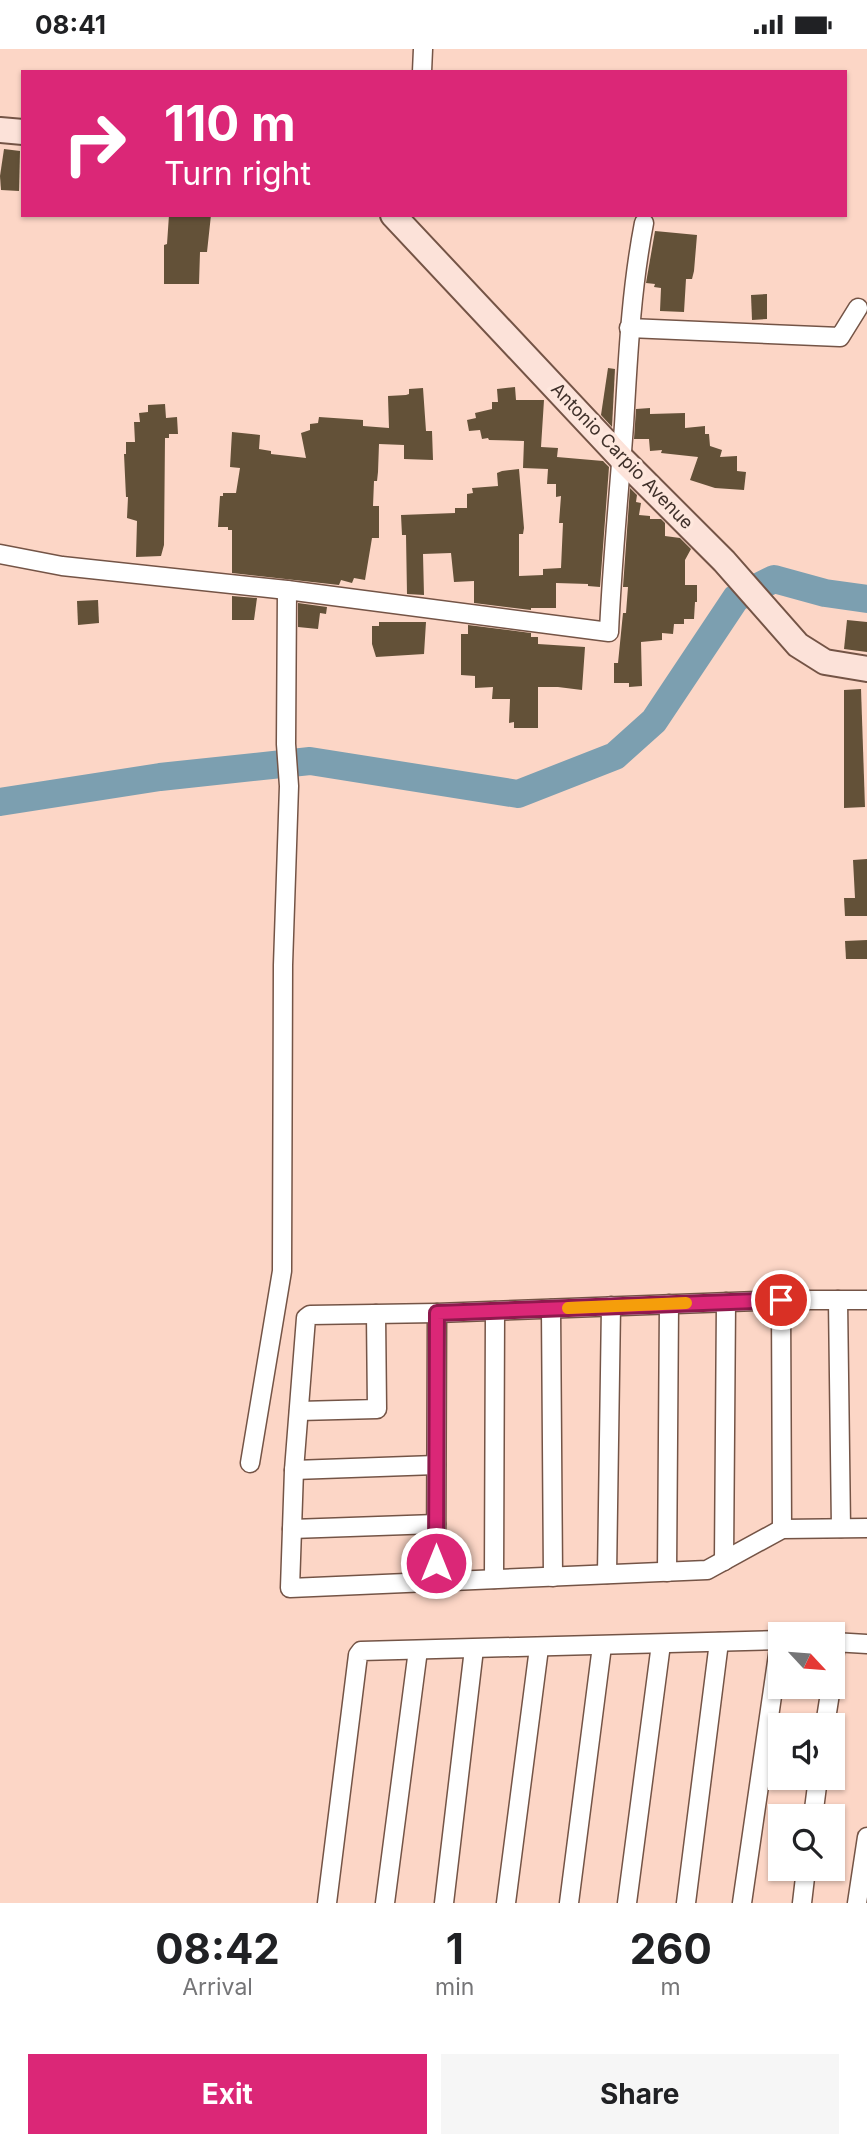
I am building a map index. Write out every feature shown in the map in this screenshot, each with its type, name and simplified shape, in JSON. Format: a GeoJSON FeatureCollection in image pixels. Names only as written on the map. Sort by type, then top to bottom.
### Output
{"type":"FeatureCollection","features":[{"type":"Feature","properties":{"kind":"street"},"geometry":{"type":"LineString","coordinates":[[422,70],[423,49]]}},
{"type":"Feature","properties":{"kind":"street"},"geometry":{"type":"LineString","coordinates":[[0,130],[21,132]]}},
{"type":"Feature","properties":{"kind":"street","name":"Antonio Carpio Avenue"},"geometry":{"type":"LineString","coordinates":[[395,217],[621,458],[724,561],[798,645],[825,662],[867,669]]}},
{"type":"Feature","properties":{"kind":"street"},"geometry":{"type":"LineString","coordinates":[[0,554],[62,566],[287,590],[609,632],[629,328],[633,284],[644,223]]}},
{"type":"Feature","properties":{"kind":"street"},"geometry":{"type":"LineString","coordinates":[[629,328],[840,337],[858,308]]}},
{"type":"Feature","properties":{"kind":"street"},"geometry":{"type":"LineString","coordinates":[[250,1463],[282,1271],[283,965],[289,786],[286,744],[287,590]]}},
{"type":"Feature","properties":{"kind":"street"},"geometry":{"type":"LineString","coordinates":[[781,1300],[782,1529]]}},
{"type":"Feature","properties":{"kind":"street"},"geometry":{"type":"LineString","coordinates":[[867,1300],[781,1300],[437,1313],[313,1314],[306,1318],[294,1470],[290,1588],[707,1570],[782,1529],[867,1528]]}},
{"type":"Feature","properties":{"kind":"street"},"geometry":{"type":"LineString","coordinates":[[838,1300],[841,1528]]}},
{"type":"Feature","properties":{"kind":"street"},"geometry":{"type":"LineString","coordinates":[[724,1561],[726,1302]]}},
{"type":"Feature","properties":{"kind":"street"},"geometry":{"type":"LineString","coordinates":[[667,1572],[669,1304]]}},
{"type":"Feature","properties":{"kind":"street"},"geometry":{"type":"LineString","coordinates":[[607,1574],[611,1307]]}},
{"type":"Feature","properties":{"kind":"street"},"geometry":{"type":"LineString","coordinates":[[551,1309],[553,1577]]}},
{"type":"Feature","properties":{"kind":"street"},"geometry":{"type":"LineString","coordinates":[[494,1579],[495,1311]]}},
{"type":"Feature","properties":{"kind":"street"},"geometry":{"type":"LineString","coordinates":[[436,1582],[437,1313]]}},
{"type":"Feature","properties":{"kind":"street"},"geometry":{"type":"LineString","coordinates":[[299,1411],[377,1409],[376,1314]]}},
{"type":"Feature","properties":{"kind":"street"},"geometry":{"type":"LineString","coordinates":[[294,1470],[436,1465]]}},
{"type":"Feature","properties":{"kind":"street"},"geometry":{"type":"LineString","coordinates":[[292,1529],[436,1524]]}},
{"type":"Feature","properties":{"kind":"street"},"geometry":{"type":"LineString","coordinates":[[327,1903],[358,1655],[365,1650],[540,1648],[768,1640]]}},
{"type":"Feature","properties":{"kind":"street"},"geometry":{"type":"LineString","coordinates":[[686,1903],[719,1642]]}},
{"type":"Feature","properties":{"kind":"street"},"geometry":{"type":"LineString","coordinates":[[845,1643],[867,1644]]}},
{"type":"Feature","properties":{"kind":"street"},"geometry":{"type":"LineString","coordinates":[[627,1903],[661,1644]]}},
{"type":"Feature","properties":{"kind":"street"},"geometry":{"type":"LineString","coordinates":[[569,1903],[602,1646]]}},
{"type":"Feature","properties":{"kind":"street"},"geometry":{"type":"LineString","coordinates":[[506,1903],[540,1648]]}},
{"type":"Feature","properties":{"kind":"street"},"geometry":{"type":"LineString","coordinates":[[444,1903],[474,1649]]}},
{"type":"Feature","properties":{"kind":"street"},"geometry":{"type":"LineString","coordinates":[[385,1903],[418,1650]]}},
{"type":"Feature","properties":{"kind":"street"},"geometry":{"type":"LineString","coordinates":[[742,1903],[771,1699]]}},
{"type":"Feature","properties":{"kind":"street"},"geometry":{"type":"LineString","coordinates":[[858,1903],[867,1837]]}},
{"type":"Feature","properties":{"kind":"street"},"geometry":{"type":"LineString","coordinates":[[802,1903],[805,1881]]}},
{"type":"Feature","properties":{"kind":"building"},"geometry":{"type":"Polygon","coordinates":[[[4,149],[20,151],[19,191],[1,190],[4,149]]]}},
{"type":"Feature","properties":{"kind":"building"},"geometry":{"type":"Polygon","coordinates":[[[169,217],[211,217],[207,252],[200,252],[199,284],[164,284],[164,245],[167,244],[169,217]]]}},
{"type":"Feature","properties":{"kind":"building"},"geometry":{"type":"Polygon","coordinates":[[[655,231],[697,235],[692,279],[686,279],[684,312],[660,311],[661,288],[646,283],[655,231]]]}},
{"type":"Feature","properties":{"kind":"building"},"geometry":{"type":"Polygon","coordinates":[[[767,294],[767,319],[752,320],[751,295],[767,294]]]}},
{"type":"Feature","properties":{"kind":"building"},"geometry":{"type":"Polygon","coordinates":[[[608,368],[615,369],[612,427],[601,415],[608,368]]]}},
{"type":"Feature","properties":{"kind":"building"},"geometry":{"type":"Polygon","coordinates":[[[515,387],[516,400],[544,400],[541,447],[558,448],[557,457],[603,461],[609,467],[600,587],[556,583],[556,608],[531,610],[474,603],[474,581],[454,582],[451,553],[423,554],[424,595],[407,594],[406,535],[402,535],[401,515],[455,513],[455,508],[467,508],[467,494],[473,493],[472,488],[498,486],[497,473],[502,471],[519,469],[524,528],[523,534],[519,534],[519,576],[543,575],[543,569],[561,568],[561,496],[556,497],[556,484],[547,484],[548,469],[523,468],[524,441],[482,439],[480,430],[469,431],[467,420],[476,418],[475,413],[492,409],[492,402],[498,402],[497,389],[515,387]]]}},
{"type":"Feature","properties":{"kind":"building"},"geometry":{"type":"Polygon","coordinates":[[[423,388],[426,431],[432,431],[433,460],[404,459],[404,445],[379,444],[373,506],[379,506],[379,538],[372,538],[365,580],[354,578],[352,583],[341,580],[339,585],[232,573],[232,530],[218,527],[220,496],[223,496],[223,493],[236,493],[240,468],[230,467],[232,432],[260,435],[259,449],[271,451],[271,454],[306,458],[301,433],[310,430],[310,424],[318,423],[319,417],[363,420],[363,426],[389,428],[388,396],[406,395],[409,394],[409,389],[423,388]]]}},
{"type":"Feature","properties":{"kind":"building"},"geometry":{"type":"Polygon","coordinates":[[[165,404],[166,418],[177,417],[178,434],[169,434],[169,438],[165,438],[164,545],[161,556],[136,557],[137,521],[127,518],[124,454],[126,442],[135,442],[134,422],[140,422],[139,413],[148,412],[148,405],[165,404]]]}},
{"type":"Feature","properties":{"kind":"building"},"geometry":{"type":"Polygon","coordinates":[[[650,408],[650,414],[685,413],[685,428],[705,426],[710,446],[722,450],[720,457],[737,456],[737,471],[746,472],[744,490],[715,488],[690,480],[698,457],[661,453],[662,450],[650,451],[649,439],[634,439],[636,409],[650,408]]]}},
{"type":"Feature","properties":{"kind":"building"},"geometry":{"type":"Polygon","coordinates":[[[630,488],[637,495],[636,502],[641,503],[639,515],[661,519],[665,523],[665,536],[680,538],[691,549],[685,560],[685,585],[697,585],[697,602],[694,619],[684,619],[684,624],[674,624],[673,634],[662,633],[662,640],[641,642],[642,686],[629,687],[629,683],[614,683],[614,663],[618,663],[623,613],[626,613],[628,587],[623,587],[630,488]]]}},
{"type":"Feature","properties":{"kind":"building"},"geometry":{"type":"Polygon","coordinates":[[[232,596],[257,598],[254,620],[232,620],[232,596]]]}},
{"type":"Feature","properties":{"kind":"building"},"geometry":{"type":"Polygon","coordinates":[[[98,600],[99,623],[78,625],[77,601],[98,600]]]}},
{"type":"Feature","properties":{"kind":"building"},"geometry":{"type":"Polygon","coordinates":[[[298,603],[327,607],[326,614],[320,613],[318,629],[298,627],[298,603]]]}},
{"type":"Feature","properties":{"kind":"building"},"geometry":{"type":"Polygon","coordinates":[[[847,620],[867,622],[867,652],[844,649],[847,620]]]}},
{"type":"Feature","properties":{"kind":"building"},"geometry":{"type":"Polygon","coordinates":[[[379,622],[426,622],[424,654],[376,657],[372,644],[372,626],[379,626],[379,622]]]}},
{"type":"Feature","properties":{"kind":"building"},"geometry":{"type":"Polygon","coordinates":[[[468,625],[531,633],[531,637],[538,637],[538,644],[585,647],[582,690],[538,687],[538,728],[514,728],[514,722],[509,723],[510,699],[492,699],[493,687],[475,688],[475,676],[461,675],[461,634],[468,634],[468,625]]]}},
{"type":"Feature","properties":{"kind":"building"},"geometry":{"type":"Polygon","coordinates":[[[861,689],[865,807],[844,808],[844,690],[861,689]]]}},
{"type":"Feature","properties":{"kind":"building"},"geometry":{"type":"Polygon","coordinates":[[[867,859],[867,916],[845,916],[844,898],[855,898],[853,860],[867,859]]]}},
{"type":"Feature","properties":{"kind":"building"},"geometry":{"type":"Polygon","coordinates":[[[867,940],[867,959],[846,959],[845,941],[867,940]]]}},
{"type":"Feature","properties":{"kind":"waterway"},"geometry":{"type":"LineString","coordinates":[[0,802],[160,777],[310,761],[518,794],[615,756],[654,721],[736,598],[774,579],[825,593],[867,599]]}},
{"type":"Feature","properties":{"kind":"slow traffic"},"geometry":{"type":"LineString","coordinates":[[568,1308],[686,1303]]}},
{"type":"Feature","properties":{"kind":"route"},"geometry":{"type":"LineString","coordinates":[[436,1563],[437,1313],[781,1300]]}}]}
